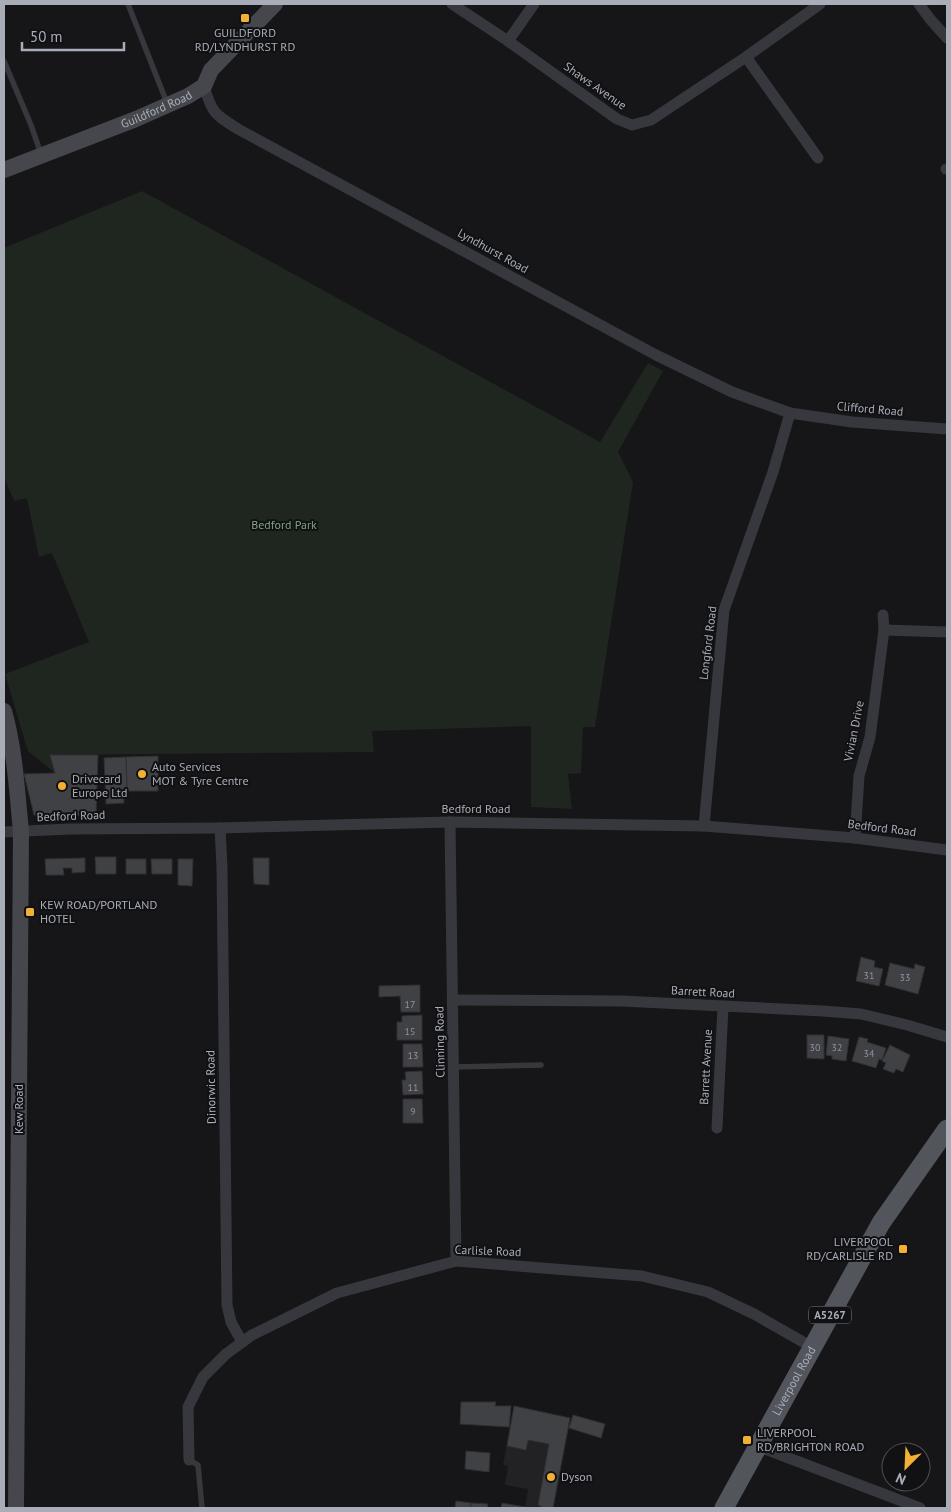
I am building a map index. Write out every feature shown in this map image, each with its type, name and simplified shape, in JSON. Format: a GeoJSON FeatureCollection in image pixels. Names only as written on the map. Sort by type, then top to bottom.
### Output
{"type":"FeatureCollection","features":[{"type":"Feature","properties":{"kind":"main road","name":"Guildford Road"},"geometry":{"type":"LineString","coordinates":[[4,170],[188,96],[204,86],[211,70],[275,4]]}},
{"type":"Feature","properties":{"kind":"main road","name":"Kew Road"},"geometry":{"type":"LineString","coordinates":[[4,711],[9,729],[21,832],[16,1508]]}},
{"type":"Feature","properties":{"kind":"main road","name":"Liverpool Road"},"geometry":{"type":"LineString","coordinates":[[724,1508],[881,1222],[947,1129]]}},
{"type":"Feature","properties":{"kind":"street","name":"Shaws Avenue"},"geometry":{"type":"LineString","coordinates":[[452,4],[508,41],[617,119],[632,124],[651,120],[746,57],[820,4]]}},
{"type":"Feature","properties":{"kind":"street"},"geometry":{"type":"LineString","coordinates":[[508,41],[534,4]]}},
{"type":"Feature","properties":{"kind":"street"},"geometry":{"type":"LineString","coordinates":[[919,4],[947,38]]}},
{"type":"Feature","properties":{"kind":"street"},"geometry":{"type":"LineString","coordinates":[[746,57],[818,158]]}},
{"type":"Feature","properties":{"kind":"street","name":"Lyndhurst Road"},"geometry":{"type":"LineString","coordinates":[[204,86],[209,103],[216,115],[238,129],[656,355],[732,392],[790,413]]}},
{"type":"Feature","properties":{"kind":"street","name":"Clifford Road"},"geometry":{"type":"LineString","coordinates":[[790,413],[852,422],[947,429]]}},
{"type":"Feature","properties":{"kind":"street","name":"Longford Road"},"geometry":{"type":"LineString","coordinates":[[704,826],[724,610],[773,472],[790,413]]}},
{"type":"Feature","properties":{"kind":"street","name":"Vivian Drive"},"geometry":{"type":"LineString","coordinates":[[855,838],[859,776],[870,737],[884,630],[884,615]]}},
{"type":"Feature","properties":{"kind":"street"},"geometry":{"type":"LineString","coordinates":[[884,630],[947,632]]}},
{"type":"Feature","properties":{"kind":"street","name":"Bedford Road"},"geometry":{"type":"LineString","coordinates":[[4,832],[70,829],[220,828],[450,822],[704,826],[855,838],[947,850]]}},
{"type":"Feature","properties":{"kind":"street","name":"Clinning Road"},"geometry":{"type":"LineString","coordinates":[[450,822],[456,1261]]}},
{"type":"Feature","properties":{"kind":"street","name":"Dinorwic Road"},"geometry":{"type":"LineString","coordinates":[[220,828],[227,1305],[231,1322],[242,1342]]}},
{"type":"Feature","properties":{"kind":"street","name":"Barrett Road"},"geometry":{"type":"LineString","coordinates":[[453,1000],[622,1001],[861,1014],[947,1037]]}},
{"type":"Feature","properties":{"kind":"street","name":"Barrett Avenue"},"geometry":{"type":"LineString","coordinates":[[717,1128],[723,1007]]}},
{"type":"Feature","properties":{"kind":"street","name":"Carlisle Road"},"geometry":{"type":"LineString","coordinates":[[189,1460],[188,1407],[203,1377],[226,1354],[242,1342],[336,1292],[456,1261],[642,1276],[708,1292],[754,1314],[812,1347]]}},
{"type":"Feature","properties":{"kind":"street"},"geometry":{"type":"LineString","coordinates":[[757,1446],[920,1508]]}},
{"type":"Feature","properties":{"kind":"lane"},"geometry":{"type":"LineString","coordinates":[[128,4],[168,105]]}},
{"type":"Feature","properties":{"kind":"lane"},"geometry":{"type":"LineString","coordinates":[[4,61],[31,125],[41,155]]}},
{"type":"Feature","properties":{"kind":"lane"},"geometry":{"type":"LineString","coordinates":[[454,1067],[541,1065]]}},
{"type":"Feature","properties":{"kind":"lane"},"geometry":{"type":"LineString","coordinates":[[189,1460],[198,1465],[202,1508]]}},
{"type":"Feature","properties":{"kind":"shaded area"},"geometry":{"type":"Polygon","coordinates":[[[514,1406],[570,1418],[553,1508],[525,1508],[528,1489],[505,1485],[508,1466],[503,1465],[514,1406]]]}},
{"type":"Feature","properties":{"kind":"green space","name":"Bedford Park"},"geometry":{"type":"Polygon","coordinates":[[[142,191],[600,442],[648,363],[663,371],[618,452],[633,482],[595,727],[583,727],[581,773],[568,774],[572,809],[531,807],[531,726],[372,731],[374,752],[50,755],[55,773],[28,751],[5,674],[89,642],[52,553],[39,557],[27,498],[14,501],[4,477],[4,248],[142,191]]]}},
{"type":"Feature","properties":{"kind":"building","name":"Drivecard Europe Ltd"},"geometry":{"type":"Polygon","coordinates":[[[50,755],[98,755],[96,816],[34,815],[24,774],[55,773],[50,755]]]}},
{"type":"Feature","properties":{"kind":"building","name":"Auto Services MOT & Tyre Centre"},"geometry":{"type":"Polygon","coordinates":[[[158,756],[158,791],[127,791],[126,757],[158,756]]]}},
{"type":"Feature","properties":{"kind":"building"},"geometry":{"type":"Polygon","coordinates":[[[126,757],[127,791],[123,791],[124,803],[106,804],[104,758],[126,757]]]}},
{"type":"Feature","properties":{"kind":"building"},"geometry":{"type":"Polygon","coordinates":[[[95,857],[116,857],[116,874],[96,874],[95,857]]]}},
{"type":"Feature","properties":{"kind":"building"},"geometry":{"type":"Polygon","coordinates":[[[85,858],[85,872],[72,873],[72,868],[63,868],[64,875],[46,875],[45,859],[85,858]]]}},
{"type":"Feature","properties":{"kind":"building"},"geometry":{"type":"Polygon","coordinates":[[[253,858],[269,858],[269,885],[254,884],[253,858]]]}},
{"type":"Feature","properties":{"kind":"building"},"geometry":{"type":"Polygon","coordinates":[[[126,859],[146,859],[146,874],[126,874],[126,859]]]}},
{"type":"Feature","properties":{"kind":"building"},"geometry":{"type":"Polygon","coordinates":[[[151,859],[172,859],[172,874],[152,874],[151,859]]]}},
{"type":"Feature","properties":{"kind":"building"},"geometry":{"type":"Polygon","coordinates":[[[178,859],[193,859],[192,886],[178,885],[178,859]]]}},
{"type":"Feature","properties":{"kind":"building"},"geometry":{"type":"Polygon","coordinates":[[[861,957],[875,961],[874,967],[883,969],[879,986],[856,981],[861,957]]]}},
{"type":"Feature","properties":{"kind":"building"},"geometry":{"type":"Polygon","coordinates":[[[890,963],[914,969],[915,964],[925,967],[918,994],[885,985],[890,963]]]}},
{"type":"Feature","properties":{"kind":"building"},"geometry":{"type":"Polygon","coordinates":[[[420,985],[420,1012],[401,1012],[400,996],[379,997],[379,986],[420,985]]]}},
{"type":"Feature","properties":{"kind":"building"},"geometry":{"type":"Polygon","coordinates":[[[422,1015],[422,1040],[397,1040],[397,1022],[402,1022],[402,1016],[422,1015]]]}},
{"type":"Feature","properties":{"kind":"building"},"geometry":{"type":"Polygon","coordinates":[[[807,1035],[824,1035],[824,1059],[807,1058],[807,1035]]]}},
{"type":"Feature","properties":{"kind":"building"},"geometry":{"type":"Polygon","coordinates":[[[828,1036],[849,1039],[846,1061],[832,1059],[832,1056],[826,1055],[828,1036]]]}},
{"type":"Feature","properties":{"kind":"building"},"geometry":{"type":"Polygon","coordinates":[[[859,1037],[868,1039],[867,1042],[886,1048],[882,1060],[879,1059],[876,1068],[852,1061],[859,1037]]]}},
{"type":"Feature","properties":{"kind":"building"},"geometry":{"type":"Polygon","coordinates":[[[403,1044],[422,1044],[423,1067],[403,1067],[403,1044]]]}},
{"type":"Feature","properties":{"kind":"building"},"geometry":{"type":"Polygon","coordinates":[[[890,1045],[910,1055],[903,1072],[896,1069],[894,1073],[883,1069],[886,1063],[882,1061],[890,1045]]]}},
{"type":"Feature","properties":{"kind":"building"},"geometry":{"type":"Polygon","coordinates":[[[422,1071],[423,1094],[403,1095],[402,1080],[406,1080],[405,1072],[422,1071]]]}},
{"type":"Feature","properties":{"kind":"building"},"geometry":{"type":"Polygon","coordinates":[[[403,1099],[422,1099],[423,1123],[403,1123],[403,1099]]]}},
{"type":"Feature","properties":{"kind":"building"},"geometry":{"type":"Polygon","coordinates":[[[461,1402],[496,1402],[495,1406],[511,1406],[509,1427],[460,1424],[461,1402]]]}},
{"type":"Feature","properties":{"kind":"building","name":"Dyson"},"geometry":{"type":"Polygon","coordinates":[[[514,1406],[570,1418],[553,1508],[540,1508],[541,1506],[538,1505],[549,1444],[528,1440],[526,1450],[507,1446],[514,1406]]]}},
{"type":"Feature","properties":{"kind":"building"},"geometry":{"type":"Polygon","coordinates":[[[573,1415],[605,1424],[601,1438],[569,1428],[573,1415]]]}},
{"type":"Feature","properties":{"kind":"building"},"geometry":{"type":"Polygon","coordinates":[[[466,1451],[490,1453],[489,1472],[465,1469],[466,1451]]]}},
{"type":"Feature","properties":{"kind":"building"},"geometry":{"type":"Polygon","coordinates":[[[456,1501],[471,1503],[471,1508],[455,1508],[456,1501]]]}},
{"type":"Feature","properties":{"kind":"building"},"geometry":{"type":"Polygon","coordinates":[[[471,1503],[488,1504],[487,1508],[471,1508],[471,1503]]]}},
{"type":"Feature","properties":{"kind":"building"},"geometry":{"type":"Polygon","coordinates":[[[502,1503],[525,1507],[525,1508],[501,1508],[502,1503]]]}},
{"type":"Feature","properties":{"kind":"place","name":"GUILDFORD RD/LYNDHURST RD"},"geometry":{"type":"Point","coordinates":[245,18]}},
{"type":"Feature","properties":{"kind":"place","name":"Auto Services MOT & Tyre Centre"},"geometry":{"type":"Point","coordinates":[142,774]}},
{"type":"Feature","properties":{"kind":"place","name":"Drivecard Europe Ltd"},"geometry":{"type":"Point","coordinates":[62,786]}},
{"type":"Feature","properties":{"kind":"place","name":"KEW ROAD/PORTLAND HOTEL"},"geometry":{"type":"Point","coordinates":[30,912]}},
{"type":"Feature","properties":{"kind":"place","name":"LIVERPOOL RD/CARLISLE RD"},"geometry":{"type":"Point","coordinates":[903,1249]}},
{"type":"Feature","properties":{"kind":"place","name":"LIVERPOOL RD/BRIGHTON ROAD"},"geometry":{"type":"Point","coordinates":[747,1440]}},
{"type":"Feature","properties":{"kind":"place","name":"Dyson"},"geometry":{"type":"Point","coordinates":[551,1477]}}]}
